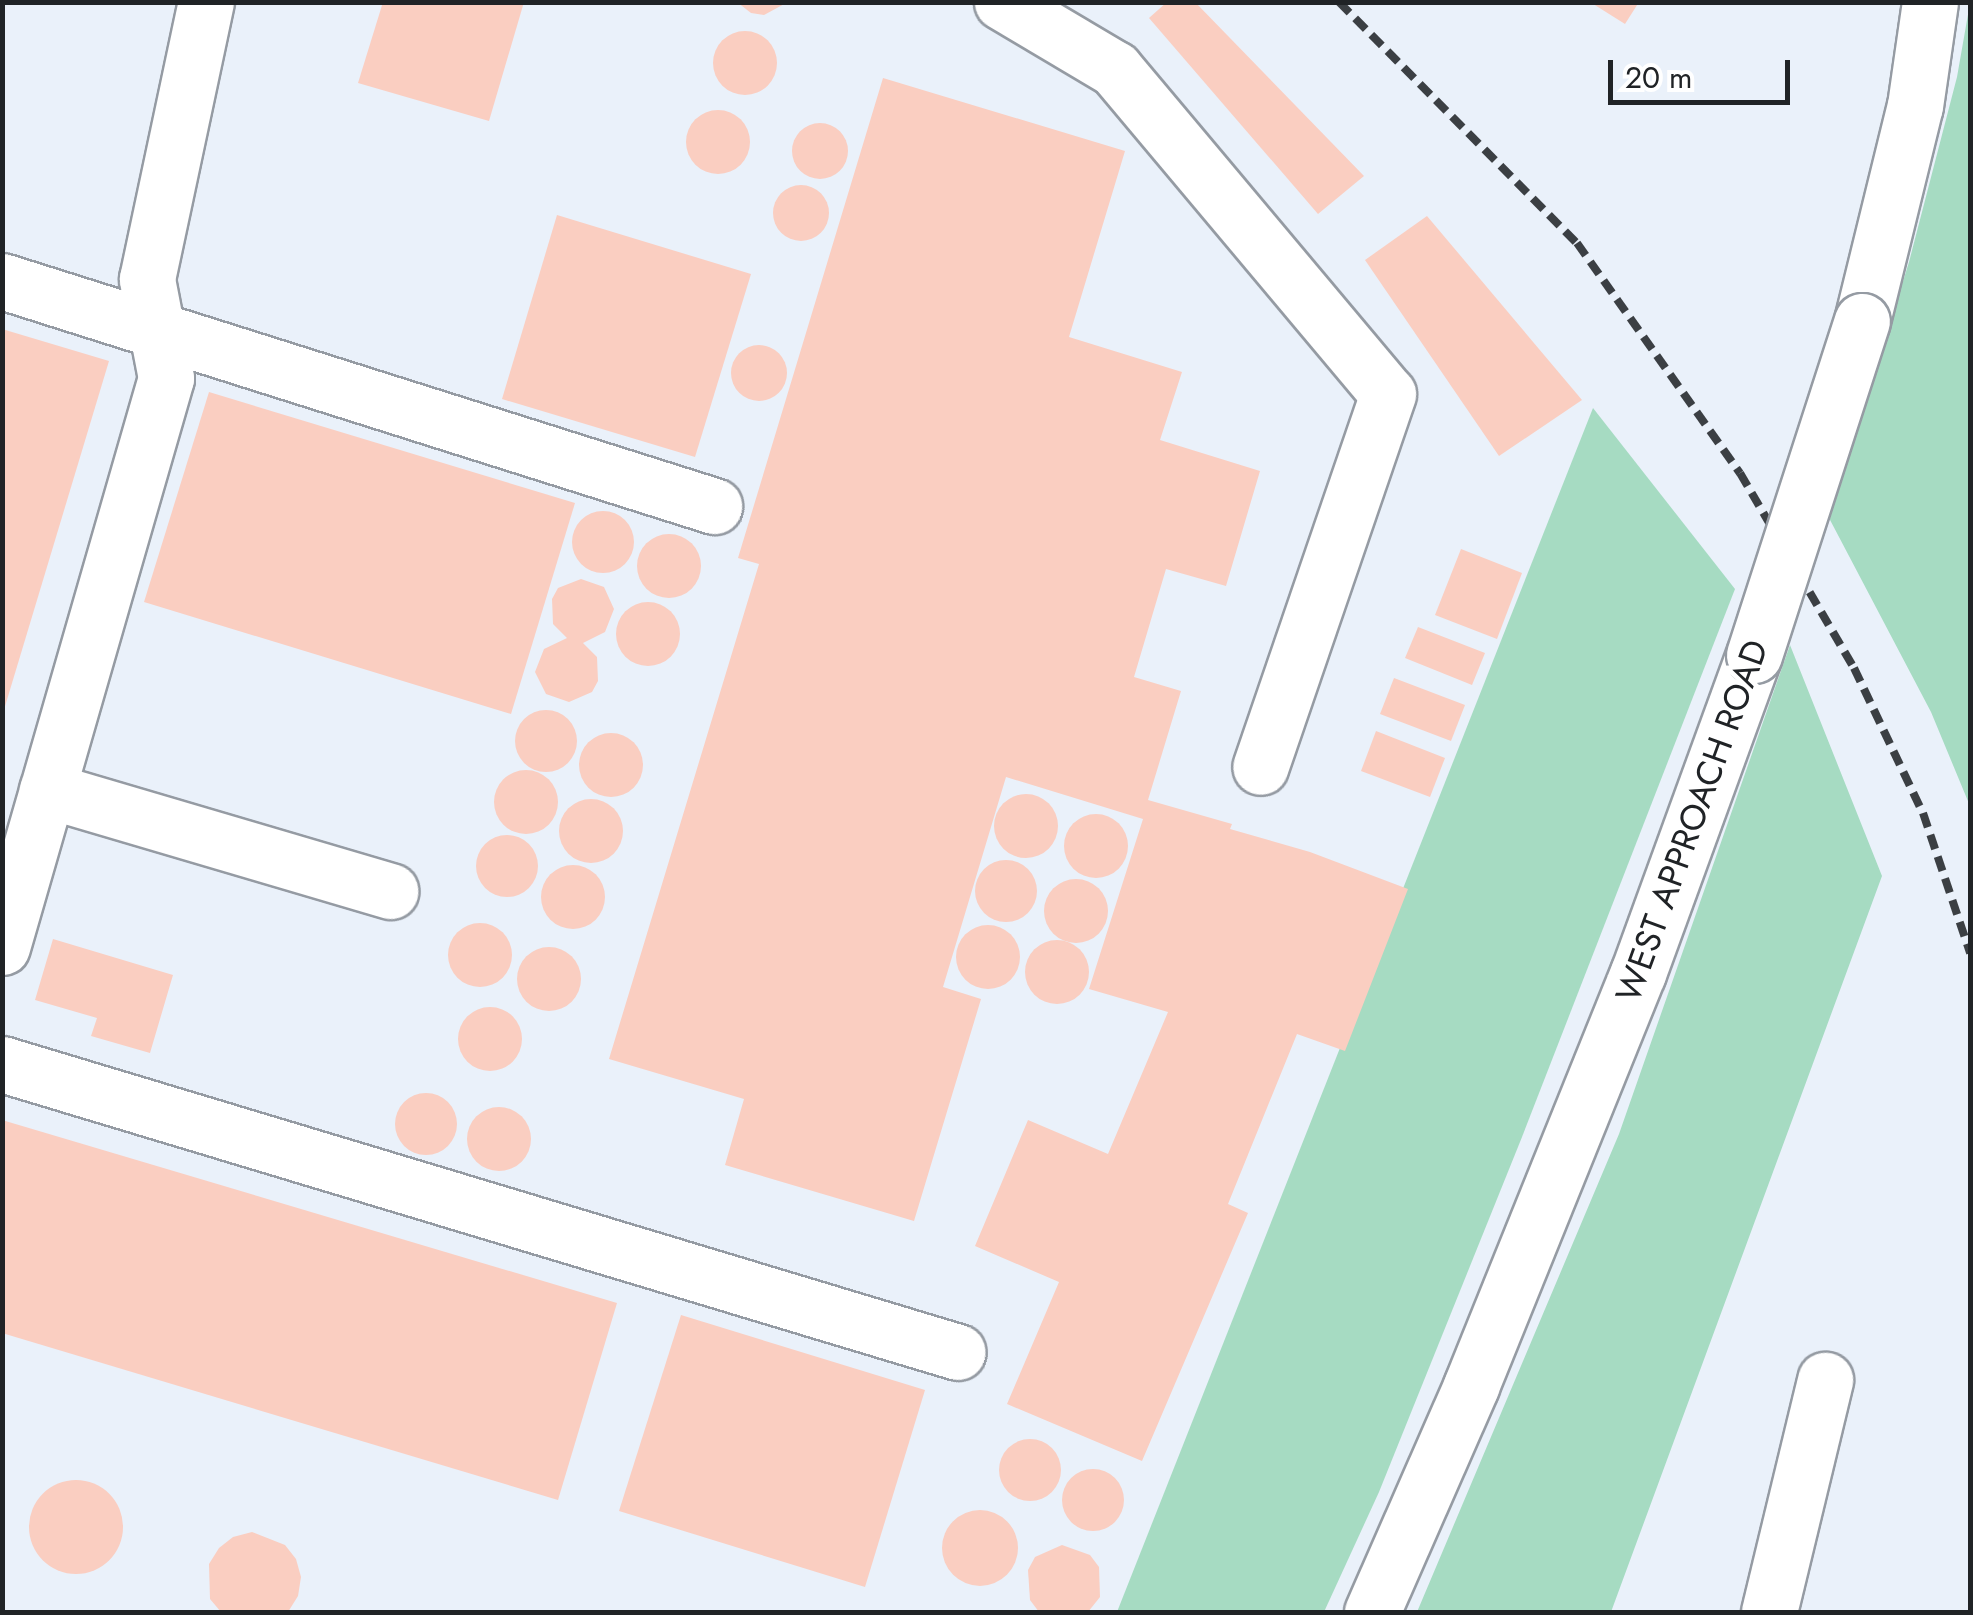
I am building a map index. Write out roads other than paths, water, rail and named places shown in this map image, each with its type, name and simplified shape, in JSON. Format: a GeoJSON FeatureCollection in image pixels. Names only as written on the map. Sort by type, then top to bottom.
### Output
{"type":"FeatureCollection","features":[{"type":"Feature","properties":{"kind":"street"},"geometry":{"type":"LineString","coordinates":[[2,947],[166,378],[147,279],[206,2]]}},
{"type":"Feature","properties":{"kind":"street"},"geometry":{"type":"LineString","coordinates":[[1002,2],[1115,69],[1388,394],[1260,766]]}},
{"type":"Feature","properties":{"kind":"street","name":"WEST APPROACH ROAD"},"geometry":{"type":"LineString","coordinates":[[1372,1612],[1472,1386],[1638,973],[1754,655],[1862,321],[1914,106],[1930,2]]}},
{"type":"Feature","properties":{"kind":"street"},"geometry":{"type":"LineString","coordinates":[[2,281],[156,326],[714,506]]}},
{"type":"Feature","properties":{"kind":"street"},"geometry":{"type":"LineString","coordinates":[[47,790],[390,892]]}},
{"type":"Feature","properties":{"kind":"street"},"geometry":{"type":"LineString","coordinates":[[2,1064],[958,1352]]}},
{"type":"Feature","properties":{"kind":"street"},"geometry":{"type":"LineString","coordinates":[[1769,1612],[1825,1380]]}},
{"type":"Feature","properties":{"kind":"railway"},"geometry":{"type":"LineString","coordinates":[[1339,2],[1577,243],[1740,473],[1854,668],[1923,813],[1970,953]]}}]}
